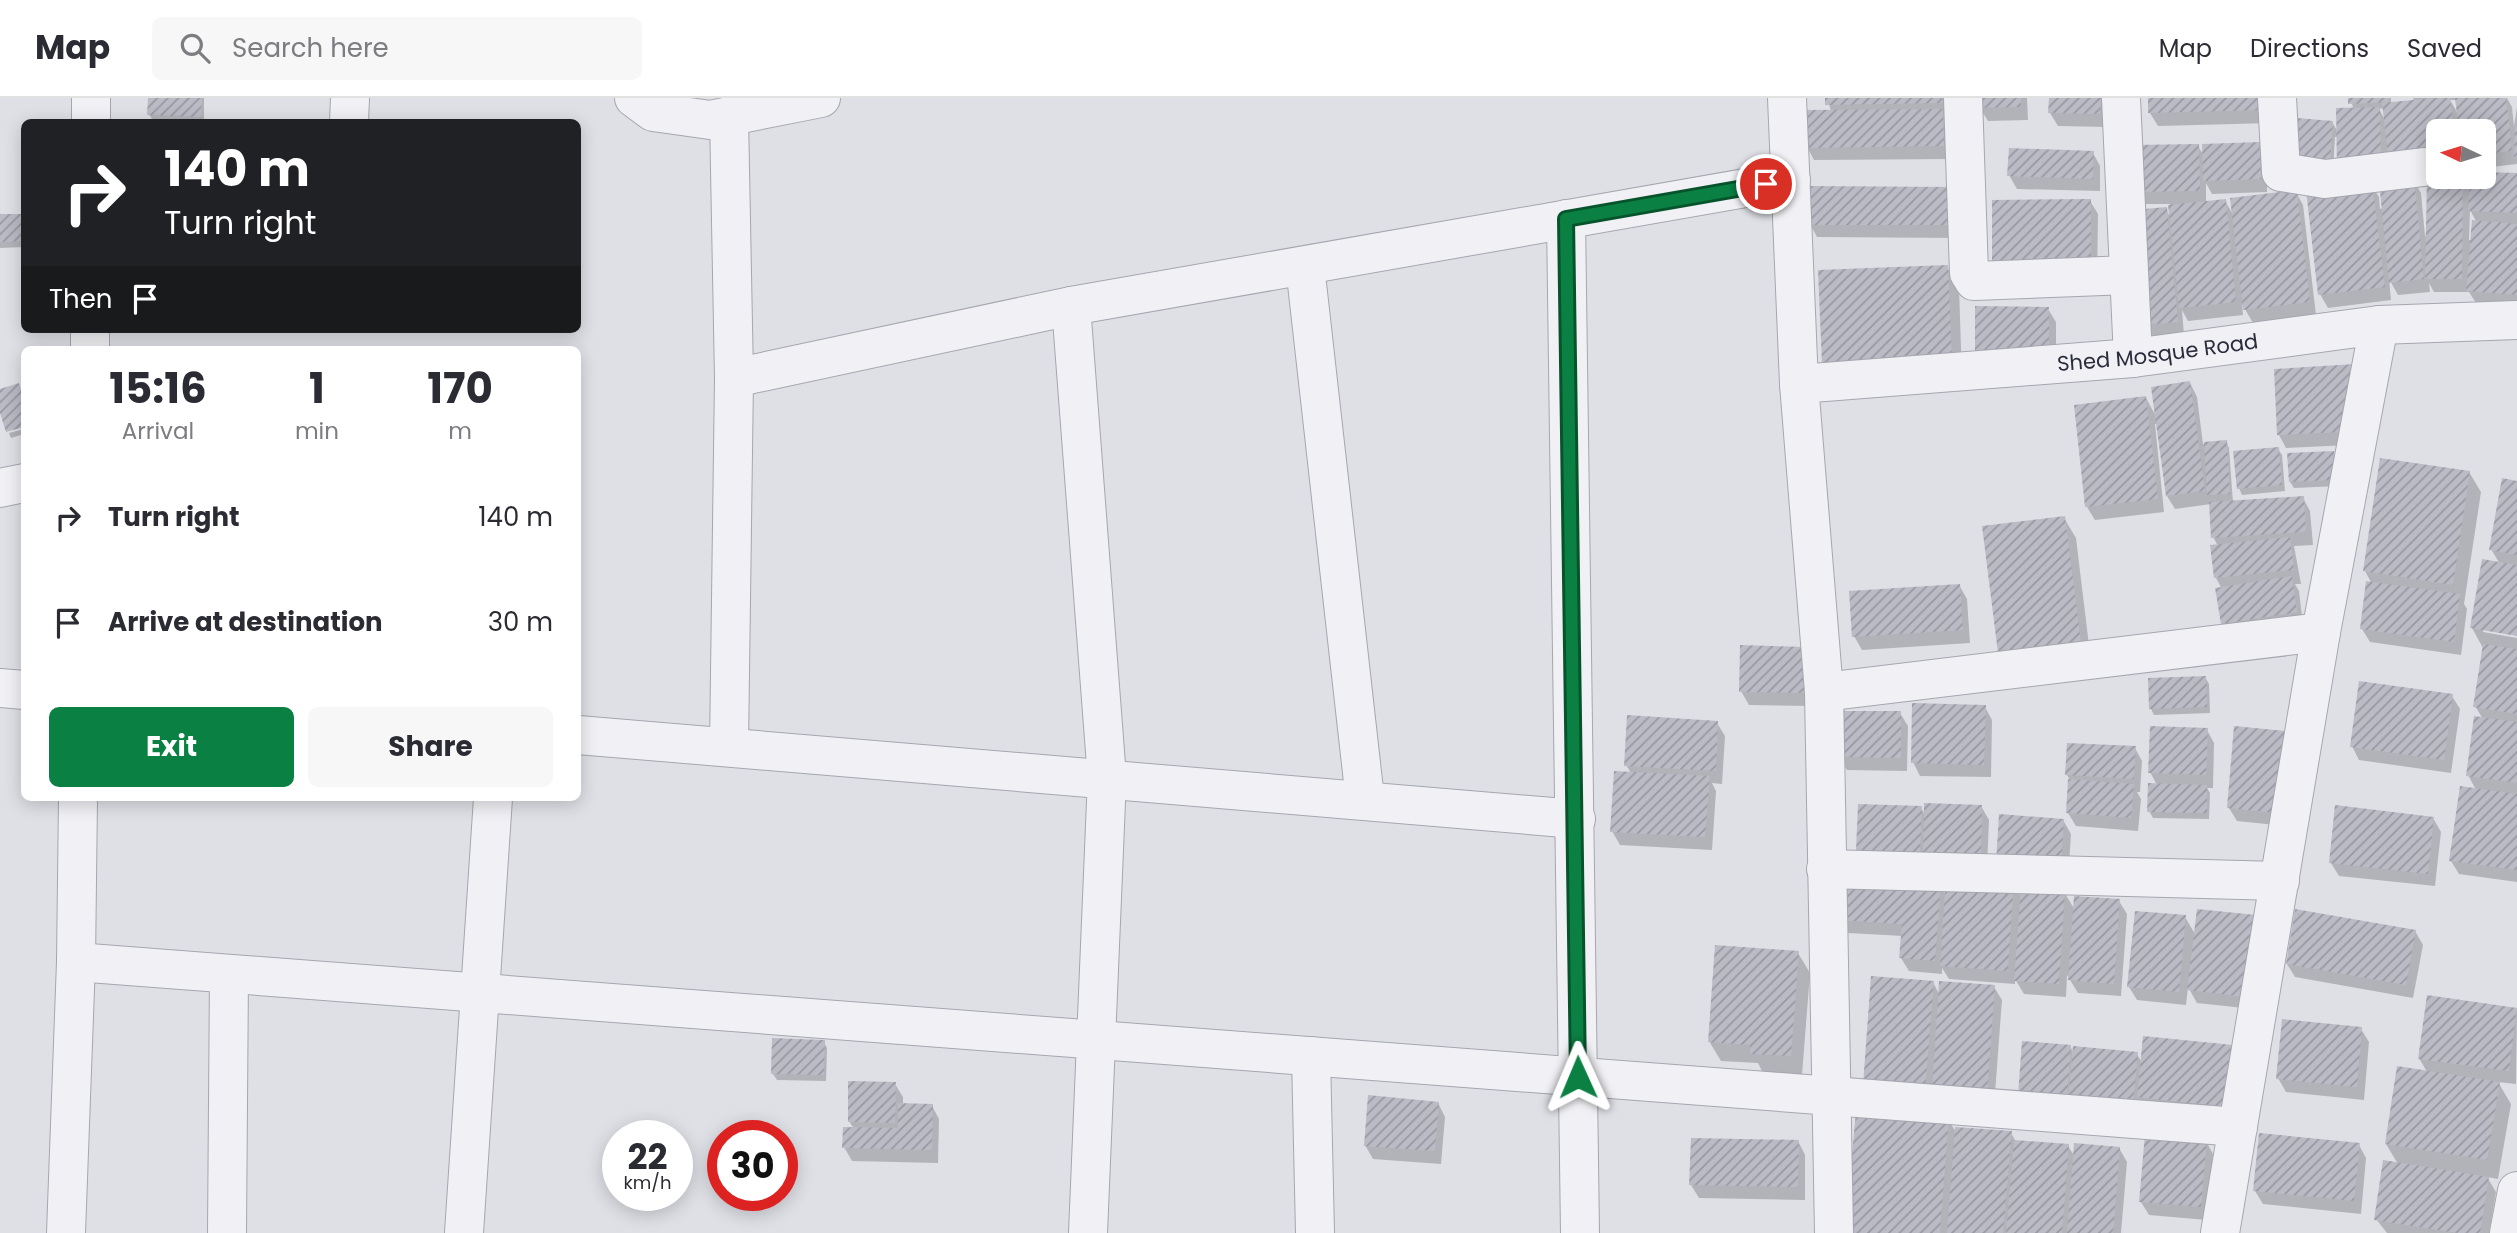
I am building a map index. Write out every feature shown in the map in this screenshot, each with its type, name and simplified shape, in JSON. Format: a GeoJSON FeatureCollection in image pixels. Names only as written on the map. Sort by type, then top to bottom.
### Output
{"type":"FeatureCollection","features":[{"type":"Feature","properties":{"kind":"street"},"geometry":{"type":"LineString","coordinates":[[91,98],[91,119]]}},
{"type":"Feature","properties":{"kind":"street"},"geometry":{"type":"LineString","coordinates":[[349,119],[350,98]]}},
{"type":"Feature","properties":{"kind":"street"},"geometry":{"type":"LineString","coordinates":[[634,98],[653,112],[710,120],[821,98]]}},
{"type":"Feature","properties":{"kind":"street"},"geometry":{"type":"LineString","coordinates":[[1787,98],[1799,384],[1824,692],[1829,1096],[1835,1233]]}},
{"type":"Feature","properties":{"kind":"street"},"geometry":{"type":"LineString","coordinates":[[1963,98],[1969,273],[1974,281],[2129,275]]}},
{"type":"Feature","properties":{"kind":"street"},"geometry":{"type":"LineString","coordinates":[[2121,98],[2133,358]]}},
{"type":"Feature","properties":{"kind":"street"},"geometry":{"type":"LineString","coordinates":[[2277,98],[2281,172],[2325,180],[2424,167]]}},
{"type":"Feature","properties":{"kind":"street"},"geometry":{"type":"LineString","coordinates":[[729,116],[734,378],[729,747]]}},
{"type":"Feature","properties":{"kind":"street"},"geometry":{"type":"LineString","coordinates":[[734,378],[1071,306],[1791,180]]}},
{"type":"Feature","properties":{"kind":"street"},"geometry":{"type":"LineString","coordinates":[[1566,219],[1580,1233]]}},
{"type":"Feature","properties":{"kind":"street"},"geometry":{"type":"LineString","coordinates":[[1305,266],[1365,799]]}},
{"type":"Feature","properties":{"kind":"street"},"geometry":{"type":"LineString","coordinates":[[1071,306],[1107,778],[1088,1233]]}},
{"type":"Feature","properties":{"kind":"street","name":"Shed Mosque Road"},"geometry":{"type":"LineString","coordinates":[[1799,384],[2133,358],[2379,325],[2517,320]]}},
{"type":"Feature","properties":{"kind":"street"},"geometry":{"type":"LineString","coordinates":[[2220,1233],[2321,632],[2379,325]]}},
{"type":"Feature","properties":{"kind":"street"},"geometry":{"type":"LineString","coordinates":[[0,488],[21,484]]}},
{"type":"Feature","properties":{"kind":"street"},"geometry":{"type":"LineString","coordinates":[[1824,692],[2321,632]]}},
{"type":"Feature","properties":{"kind":"street"},"geometry":{"type":"LineString","coordinates":[[0,688],[21,690]]}},
{"type":"Feature","properties":{"kind":"street"},"geometry":{"type":"LineString","coordinates":[[581,735],[1365,799],[1576,819]]}},
{"type":"Feature","properties":{"kind":"street"},"geometry":{"type":"LineString","coordinates":[[66,1233],[76,961],[78,801]]}},
{"type":"Feature","properties":{"kind":"street"},"geometry":{"type":"LineString","coordinates":[[464,1233],[493,801]]}},
{"type":"Feature","properties":{"kind":"street"},"geometry":{"type":"LineString","coordinates":[[1826,869],[2280,881]]}},
{"type":"Feature","properties":{"kind":"street"},"geometry":{"type":"LineString","coordinates":[[76,961],[2238,1127]]}},
{"type":"Feature","properties":{"kind":"street"},"geometry":{"type":"LineString","coordinates":[[227,1233],[229,974]]}},
{"type":"Feature","properties":{"kind":"street"},"geometry":{"type":"LineString","coordinates":[[1311,1056],[1315,1233]]}},
{"type":"Feature","properties":{"kind":"street"},"geometry":{"type":"LineString","coordinates":[[2509,1233],[2517,1191]]}},
{"type":"Feature","properties":{"kind":"building"},"geometry":{"type":"Polygon","coordinates":[[[148,98],[202,98],[201,117],[147,115],[148,98]]]}},
{"type":"Feature","properties":{"kind":"building"},"geometry":{"type":"Polygon","coordinates":[[[1825,98],[1942,98],[1942,103],[1825,105],[1825,98]]]}},
{"type":"Feature","properties":{"kind":"building"},"geometry":{"type":"Polygon","coordinates":[[[1978,98],[2021,98],[2021,107],[1978,108],[1978,98]]]}},
{"type":"Feature","properties":{"kind":"building"},"geometry":{"type":"Polygon","coordinates":[[[2049,98],[2101,98],[2100,114],[2048,113],[2049,98]]]}},
{"type":"Feature","properties":{"kind":"building"},"geometry":{"type":"Polygon","coordinates":[[[2148,98],[2265,98],[2266,110],[2148,113],[2148,98]]]}},
{"type":"Feature","properties":{"kind":"building"},"geometry":{"type":"Polygon","coordinates":[[[2348,98],[2389,98],[2389,102],[2348,104],[2348,98]]]}},
{"type":"Feature","properties":{"kind":"building"},"geometry":{"type":"Polygon","coordinates":[[[2450,98],[2453,119],[2426,119],[2426,159],[2389,163],[2382,103],[2450,98]]]}},
{"type":"Feature","properties":{"kind":"building"},"geometry":{"type":"Polygon","coordinates":[[[2455,98],[2506,98],[2512,151],[2496,153],[2496,119],[2458,119],[2455,98]]]}},
{"type":"Feature","properties":{"kind":"building"},"geometry":{"type":"Polygon","coordinates":[[[2380,107],[2381,167],[2337,168],[2336,108],[2380,107]]]}},
{"type":"Feature","properties":{"kind":"building"},"geometry":{"type":"Polygon","coordinates":[[[1943,109],[1944,146],[1805,148],[1805,110],[1943,109]]]}},
{"type":"Feature","properties":{"kind":"building"},"geometry":{"type":"Polygon","coordinates":[[[2297,118],[2333,121],[2330,164],[2294,162],[2297,118]]]}},
{"type":"Feature","properties":{"kind":"building"},"geometry":{"type":"Polygon","coordinates":[[[2517,126],[2517,158],[2514,157],[2517,126]]]}},
{"type":"Feature","properties":{"kind":"building"},"geometry":{"type":"Polygon","coordinates":[[[2260,142],[2261,179],[2203,181],[2202,144],[2260,142]]]}},
{"type":"Feature","properties":{"kind":"building"},"geometry":{"type":"Polygon","coordinates":[[[2199,144],[2200,191],[2132,192],[2131,145],[2199,144]]]}},
{"type":"Feature","properties":{"kind":"building"},"geometry":{"type":"Polygon","coordinates":[[[2009,148],[2094,151],[2093,179],[2007,176],[2009,148]]]}},
{"type":"Feature","properties":{"kind":"building"},"geometry":{"type":"Polygon","coordinates":[[[2496,172],[2517,173],[2517,213],[2468,211],[2469,189],[2496,189],[2496,172]]]}},
{"type":"Feature","properties":{"kind":"building"},"geometry":{"type":"Polygon","coordinates":[[[2414,177],[2424,279],[2389,283],[2379,181],[2414,177]]]}},
{"type":"Feature","properties":{"kind":"building"},"geometry":{"type":"Polygon","coordinates":[[[2372,182],[2385,287],[2318,295],[2306,190],[2372,182]]]}},
{"type":"Feature","properties":{"kind":"building"},"geometry":{"type":"Polygon","coordinates":[[[1808,186],[1953,187],[1953,225],[1808,225],[1808,186]]]}},
{"type":"Feature","properties":{"kind":"building"},"geometry":{"type":"Polygon","coordinates":[[[2427,189],[2463,189],[2462,279],[2425,279],[2427,189]]]}},
{"type":"Feature","properties":{"kind":"building"},"geometry":{"type":"Polygon","coordinates":[[[2297,190],[2310,302],[2243,310],[2230,198],[2297,190]]]}},
{"type":"Feature","properties":{"kind":"building"},"geometry":{"type":"Polygon","coordinates":[[[2091,199],[2091,271],[1992,271],[1992,200],[2091,199]]]}},
{"type":"Feature","properties":{"kind":"building"},"geometry":{"type":"Polygon","coordinates":[[[2226,199],[2236,302],[2179,308],[2168,205],[2226,199]]]}},
{"type":"Feature","properties":{"kind":"building"},"geometry":{"type":"Polygon","coordinates":[[[2167,207],[2178,322],[2145,325],[2133,210],[2167,207]]]}},
{"type":"Feature","properties":{"kind":"building"},"geometry":{"type":"Polygon","coordinates":[[[0,214],[21,214],[21,241],[0,242],[0,214]]]}},
{"type":"Feature","properties":{"kind":"building"},"geometry":{"type":"Polygon","coordinates":[[[2472,220],[2517,224],[2517,295],[2466,291],[2472,220]]]}},
{"type":"Feature","properties":{"kind":"building"},"geometry":{"type":"Polygon","coordinates":[[[1948,265],[1952,360],[1822,365],[1818,270],[1948,265]]]}},
{"type":"Feature","properties":{"kind":"building"},"geometry":{"type":"Polygon","coordinates":[[[1975,306],[2049,307],[2049,352],[1975,352],[1975,306]]]}},
{"type":"Feature","properties":{"kind":"building"},"geometry":{"type":"Polygon","coordinates":[[[2355,364],[2342,432],[2277,435],[2274,369],[2355,364]]]}},
{"type":"Feature","properties":{"kind":"building"},"geometry":{"type":"Polygon","coordinates":[[[2190,381],[2205,491],[2166,496],[2151,387],[2190,381]]]}},
{"type":"Feature","properties":{"kind":"building"},"geometry":{"type":"Polygon","coordinates":[[[19,383],[21,428],[6,432],[0,413],[0,389],[19,383]]]}},
{"type":"Feature","properties":{"kind":"building"},"geometry":{"type":"Polygon","coordinates":[[[2146,396],[2158,499],[2085,507],[2074,405],[2146,396]]]}},
{"type":"Feature","properties":{"kind":"building"},"geometry":{"type":"Polygon","coordinates":[[[2227,440],[2230,494],[2207,495],[2204,442],[2227,440]]]}},
{"type":"Feature","properties":{"kind":"building"},"geometry":{"type":"Polygon","coordinates":[[[2279,447],[2282,485],[2237,489],[2233,451],[2279,447]]]}},
{"type":"Feature","properties":{"kind":"building"},"geometry":{"type":"Polygon","coordinates":[[[2334,451],[2335,480],[2289,482],[2287,453],[2334,451]]]}},
{"type":"Feature","properties":{"kind":"building"},"geometry":{"type":"Polygon","coordinates":[[[2380,458],[2470,471],[2453,585],[2363,571],[2380,458]]]}},
{"type":"Feature","properties":{"kind":"building"},"geometry":{"type":"Polygon","coordinates":[[[2502,478],[2517,481],[2517,555],[2489,550],[2502,478]]]}},
{"type":"Feature","properties":{"kind":"building"},"geometry":{"type":"Polygon","coordinates":[[[2304,496],[2306,532],[2211,538],[2209,502],[2304,496]]]}},
{"type":"Feature","properties":{"kind":"building"},"geometry":{"type":"Polygon","coordinates":[[[2065,516],[2081,643],[1998,653],[1982,526],[2065,516]]]}},
{"type":"Feature","properties":{"kind":"building"},"geometry":{"type":"Polygon","coordinates":[[[2290,537],[2294,570],[2214,578],[2210,545],[2290,537]]]}},
{"type":"Feature","properties":{"kind":"building"},"geometry":{"type":"Polygon","coordinates":[[[2482,559],[2517,565],[2517,636],[2470,628],[2482,559]]]}},
{"type":"Feature","properties":{"kind":"building"},"geometry":{"type":"Polygon","coordinates":[[[2292,576],[2297,612],[2221,624],[2215,588],[2292,576]]]}},
{"type":"Feature","properties":{"kind":"building"},"geometry":{"type":"Polygon","coordinates":[[[2366,581],[2460,594],[2454,642],[2360,629],[2366,581]]]}},
{"type":"Feature","properties":{"kind":"building"},"geometry":{"type":"Polygon","coordinates":[[[1960,584],[1963,630],[1852,637],[1849,591],[1960,584]]]}},
{"type":"Feature","properties":{"kind":"building"},"geometry":{"type":"Polygon","coordinates":[[[2483,644],[2517,649],[2517,714],[2473,707],[2483,644]]]}},
{"type":"Feature","properties":{"kind":"building"},"geometry":{"type":"Polygon","coordinates":[[[1740,645],[1807,647],[1806,693],[1739,692],[1740,645]]]}},
{"type":"Feature","properties":{"kind":"building"},"geometry":{"type":"Polygon","coordinates":[[[2206,676],[2207,707],[2149,709],[2148,678],[2206,676]]]}},
{"type":"Feature","properties":{"kind":"building"},"geometry":{"type":"Polygon","coordinates":[[[2359,681],[2453,694],[2444,760],[2350,747],[2359,681]]]}},
{"type":"Feature","properties":{"kind":"building"},"geometry":{"type":"Polygon","coordinates":[[[1912,703],[1986,705],[1984,765],[1911,763],[1912,703]]]}},
{"type":"Feature","properties":{"kind":"building"},"geometry":{"type":"Polygon","coordinates":[[[1838,711],[1901,711],[1901,758],[1837,757],[1838,711]]]}},
{"type":"Feature","properties":{"kind":"building"},"geometry":{"type":"Polygon","coordinates":[[[1627,715],[1718,721],[1716,771],[1624,766],[1627,715]]]}},
{"type":"Feature","properties":{"kind":"building"},"geometry":{"type":"Polygon","coordinates":[[[2474,716],[2517,722],[2517,783],[2466,776],[2474,716]]]}},
{"type":"Feature","properties":{"kind":"building"},"geometry":{"type":"Polygon","coordinates":[[[2150,726],[2208,728],[2206,775],[2148,773],[2150,726]]]}},
{"type":"Feature","properties":{"kind":"building"},"geometry":{"type":"Polygon","coordinates":[[[2234,726],[2295,732],[2287,814],[2227,808],[2234,726]]]}},
{"type":"Feature","properties":{"kind":"building"},"geometry":{"type":"Polygon","coordinates":[[[2067,743],[2136,746],[2134,779],[2065,775],[2067,743]]]}},
{"type":"Feature","properties":{"kind":"building"},"geometry":{"type":"Polygon","coordinates":[[[1614,771],[1710,776],[1705,837],[1610,832],[1614,771]]]}},
{"type":"Feature","properties":{"kind":"building"},"geometry":{"type":"Polygon","coordinates":[[[2068,779],[2134,784],[2131,818],[2066,813],[2068,779]]]}},
{"type":"Feature","properties":{"kind":"building"},"geometry":{"type":"Polygon","coordinates":[[[2148,783],[2207,785],[2207,813],[2147,812],[2148,783]]]}},
{"type":"Feature","properties":{"kind":"building"},"geometry":{"type":"Polygon","coordinates":[[[2460,786],[2517,794],[2517,870],[2449,861],[2460,786]]]}},
{"type":"Feature","properties":{"kind":"building"},"geometry":{"type":"Polygon","coordinates":[[[1924,803],[1982,805],[1981,854],[1923,852],[1924,803]]]}},
{"type":"Feature","properties":{"kind":"building"},"geometry":{"type":"Polygon","coordinates":[[[1858,804],[1922,806],[1920,854],[1856,850],[1858,804]]]}},
{"type":"Feature","properties":{"kind":"building"},"geometry":{"type":"Polygon","coordinates":[[[2335,805],[2434,817],[2428,874],[2329,863],[2335,805]]]}},
{"type":"Feature","properties":{"kind":"building"},"geometry":{"type":"Polygon","coordinates":[[[1999,814],[2064,819],[2061,868],[1996,863],[1999,814]]]}},
{"type":"Feature","properties":{"kind":"building"},"geometry":{"type":"Polygon","coordinates":[[[1946,875],[2014,880],[2008,971],[1940,966],[1946,875]]]}},
{"type":"Feature","properties":{"kind":"building"},"geometry":{"type":"Polygon","coordinates":[[[1841,876],[1941,883],[1935,961],[1899,958],[1902,924],[1838,920],[1841,876]]]}},
{"type":"Feature","properties":{"kind":"building"},"geometry":{"type":"Polygon","coordinates":[[[2021,887],[2065,891],[2059,984],[2014,981],[2021,887]]]}},
{"type":"Feature","properties":{"kind":"building"},"geometry":{"type":"Polygon","coordinates":[[[2074,896],[2120,899],[2114,984],[2068,980],[2074,896]]]}},
{"type":"Feature","properties":{"kind":"building"},"geometry":{"type":"Polygon","coordinates":[[[2197,909],[2256,915],[2246,997],[2187,990],[2197,909]]]}},
{"type":"Feature","properties":{"kind":"building"},"geometry":{"type":"Polygon","coordinates":[[[2295,909],[2416,930],[2406,985],[2286,964],[2295,909]]]}},
{"type":"Feature","properties":{"kind":"building"},"geometry":{"type":"Polygon","coordinates":[[[2135,911],[2186,915],[2179,992],[2127,987],[2135,911]]]}},
{"type":"Feature","properties":{"kind":"building"},"geometry":{"type":"Polygon","coordinates":[[[1715,945],[1799,951],[1791,1056],[1750,1054],[1750,1045],[1708,1042],[1715,945]]]}},
{"type":"Feature","properties":{"kind":"building"},"geometry":{"type":"Polygon","coordinates":[[[1871,976],[1934,981],[1925,1090],[1863,1085],[1871,976]]]}},
{"type":"Feature","properties":{"kind":"building"},"geometry":{"type":"Polygon","coordinates":[[[1939,981],[1995,985],[1987,1095],[1932,1091],[1939,981]]]}},
{"type":"Feature","properties":{"kind":"building"},"geometry":{"type":"Polygon","coordinates":[[[2427,995],[2517,1008],[2509,1071],[2418,1059],[2427,995]]]}},
{"type":"Feature","properties":{"kind":"building"},"geometry":{"type":"Polygon","coordinates":[[[2282,1019],[2362,1027],[2357,1087],[2276,1079],[2282,1019]]]}},
{"type":"Feature","properties":{"kind":"building"},"geometry":{"type":"Polygon","coordinates":[[[2143,1036],[2233,1045],[2226,1107],[2137,1097],[2143,1036]]]}},
{"type":"Feature","properties":{"kind":"building"},"geometry":{"type":"Polygon","coordinates":[[[772,1038],[825,1040],[824,1075],[771,1074],[772,1038]]]}},
{"type":"Feature","properties":{"kind":"building"},"geometry":{"type":"Polygon","coordinates":[[[2022,1041],[2071,1045],[2067,1099],[2018,1095],[2022,1041]]]}},
{"type":"Feature","properties":{"kind":"building"},"geometry":{"type":"Polygon","coordinates":[[[2073,1046],[2138,1052],[2133,1106],[2068,1100],[2073,1046]]]}},
{"type":"Feature","properties":{"kind":"building"},"geometry":{"type":"Polygon","coordinates":[[[2397,1066],[2500,1082],[2487,1160],[2385,1144],[2397,1066]]]}},
{"type":"Feature","properties":{"kind":"building"},"geometry":{"type":"Polygon","coordinates":[[[848,1081],[896,1082],[895,1123],[848,1122],[848,1081]]]}},
{"type":"Feature","properties":{"kind":"building"},"geometry":{"type":"Polygon","coordinates":[[[1368,1095],[1439,1102],[1435,1151],[1364,1146],[1368,1095]]]}},
{"type":"Feature","properties":{"kind":"building"},"geometry":{"type":"Polygon","coordinates":[[[898,1103],[933,1104],[932,1150],[842,1148],[843,1127],[898,1128],[898,1103]]]}},
{"type":"Feature","properties":{"kind":"building"},"geometry":{"type":"Polygon","coordinates":[[[1856,1110],[1949,1117],[1940,1233],[1845,1233],[1856,1110]]]}},
{"type":"Feature","properties":{"kind":"building"},"geometry":{"type":"Polygon","coordinates":[[[1955,1127],[2012,1131],[2003,1233],[1947,1233],[1955,1127]]]}},
{"type":"Feature","properties":{"kind":"building"},"geometry":{"type":"Polygon","coordinates":[[[2259,1133],[2360,1143],[2354,1201],[2253,1191],[2259,1133]]]}},
{"type":"Feature","properties":{"kind":"building"},"geometry":{"type":"Polygon","coordinates":[[[2145,1134],[2207,1139],[2201,1207],[2139,1202],[2145,1134]]]}},
{"type":"Feature","properties":{"kind":"building"},"geometry":{"type":"Polygon","coordinates":[[[1691,1138],[1799,1140],[1798,1187],[1689,1185],[1691,1138]]]}},
{"type":"Feature","properties":{"kind":"building"},"geometry":{"type":"Polygon","coordinates":[[[2014,1140],[2069,1144],[2062,1233],[2006,1233],[2014,1140]]]}},
{"type":"Feature","properties":{"kind":"building"},"geometry":{"type":"Polygon","coordinates":[[[2074,1143],[2120,1147],[2113,1233],[2067,1233],[2074,1143]]]}},
{"type":"Feature","properties":{"kind":"building"},"geometry":{"type":"Polygon","coordinates":[[[2383,1160],[2489,1177],[2480,1233],[2458,1233],[2374,1220],[2383,1160]]]}},
{"type":"Feature","properties":{"kind":"route"},"geometry":{"type":"LineString","coordinates":[[1578,1077],[1566,219],[1766,184]]}}]}
